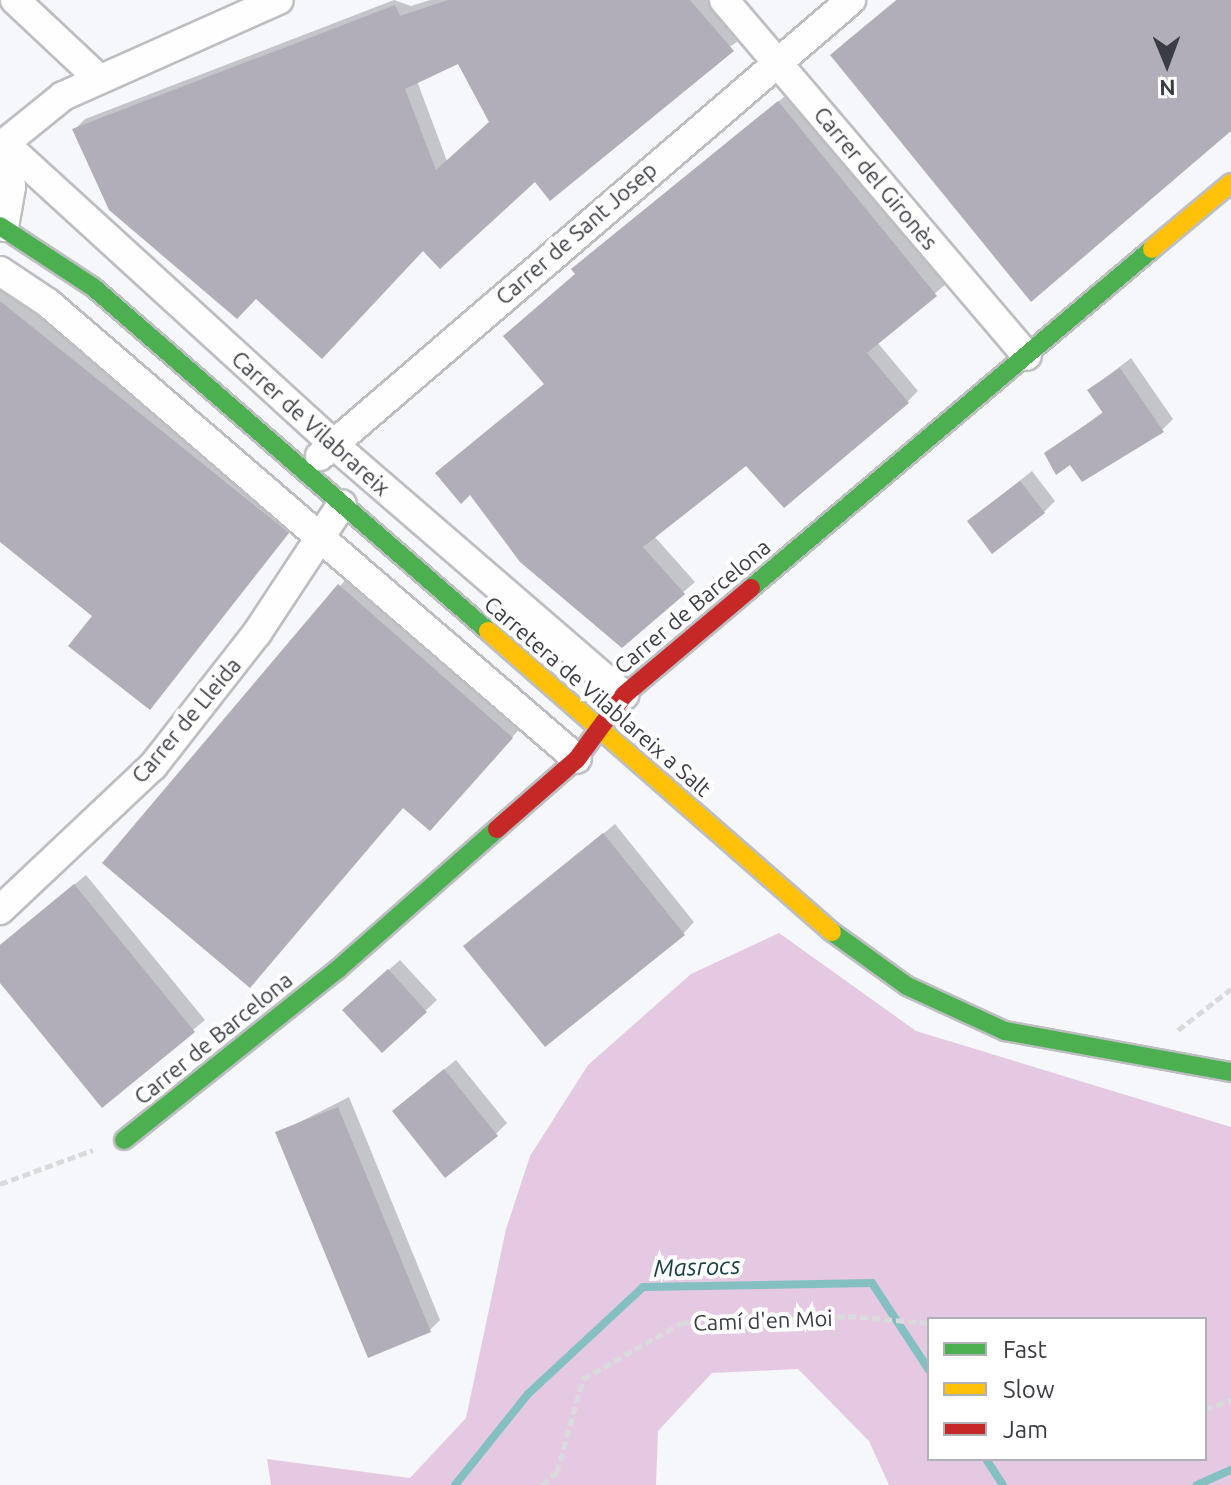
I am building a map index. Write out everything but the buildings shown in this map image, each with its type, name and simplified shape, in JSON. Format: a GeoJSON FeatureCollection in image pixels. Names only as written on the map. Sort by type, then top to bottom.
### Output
{"type":"FeatureCollection","features":[{"type":"Feature","properties":{"kind":"street"},"geometry":{"type":"LineString","coordinates":[[15,0],[99,79]]}},
{"type":"Feature","properties":{"kind":"street"},"geometry":{"type":"LineString","coordinates":[[2,226],[11,187],[3,146],[63,96],[279,0]]}},
{"type":"Feature","properties":{"kind":"street","name":"Carrer del Gironès"},"geometry":{"type":"LineString","coordinates":[[724,0],[1027,356]]}},
{"type":"Feature","properties":{"kind":"street","name":"Carrer de Sant Josep"},"geometry":{"type":"LineString","coordinates":[[306,472],[332,443],[851,0]]}},
{"type":"Feature","properties":{"kind":"street","name":"Carrer de Vilabrareix"},"geometry":{"type":"LineString","coordinates":[[3,146],[332,443],[624,695]]}},
{"type":"Feature","properties":{"kind":"street","name":"Carrer de Barcelona"},"geometry":{"type":"LineString","coordinates":[[124,1140],[337,970],[577,759],[624,695],[1231,183]]}},
{"type":"Feature","properties":{"kind":"street","name":"Carretera de Vilablareix a Salt"},"geometry":{"type":"LineString","coordinates":[[2,226],[93,287],[814,918],[907,986],[1031,1038],[1231,1072]]}},
{"type":"Feature","properties":{"kind":"street"},"geometry":{"type":"LineString","coordinates":[[0,271],[48,303],[318,541],[577,759]]}},
{"type":"Feature","properties":{"kind":"street","name":"Carrer de Lleida"},"geometry":{"type":"LineString","coordinates":[[0,910],[153,766],[342,504]]}},
{"type":"Feature","properties":{"kind":"path"},"geometry":{"type":"LineString","coordinates":[[1161,1030],[1176,1032],[1231,989]]}},
{"type":"Feature","properties":{"kind":"path"},"geometry":{"type":"LineString","coordinates":[[0,1184],[124,1140]]}},
{"type":"Feature","properties":{"kind":"path","name":"Camí d'en Moi"},"geometry":{"type":"LineString","coordinates":[[542,1485],[557,1472],[583,1379],[681,1323],[848,1316],[927,1323]]}},
{"type":"Feature","properties":{"kind":"path"},"geometry":{"type":"LineString","coordinates":[[1207,1408],[1231,1400]]}},
{"type":"Feature","properties":{"kind":"shaded area"},"geometry":{"type":"Polygon","coordinates":[[[779,933],[916,1031],[1231,1127],[1231,1485],[889,1485],[869,1441],[798,1369],[712,1373],[658,1431],[656,1485],[271,1485],[267,1459],[410,1478],[466,1418],[506,1229],[530,1156],[588,1065],[691,974],[779,933]]]}},
{"type":"Feature","properties":{"kind":"waterway","name":"Masrocs"},"geometry":{"type":"LineString","coordinates":[[455,1485],[528,1394],[643,1287],[872,1283],[927,1367]]}},
{"type":"Feature","properties":{"kind":"waterway","name":"Masrocs"},"geometry":{"type":"LineString","coordinates":[[987,1461],[1003,1485]]}},
{"type":"Feature","properties":{"kind":"waterway","name":"Masrocs"},"geometry":{"type":"LineString","coordinates":[[1197,1485],[1231,1470]]}},
{"type":"Feature","properties":{"kind":"traffic: fast"},"geometry":{"type":"LineString","coordinates":[[0,226],[93,287],[488,631]]}},
{"type":"Feature","properties":{"kind":"traffic: fast"},"geometry":{"type":"LineString","coordinates":[[751,588],[1152,249]]}},
{"type":"Feature","properties":{"kind":"traffic: fast"},"geometry":{"type":"LineString","coordinates":[[124,1140],[337,970],[497,829]]}},
{"type":"Feature","properties":{"kind":"traffic: fast"},"geometry":{"type":"LineString","coordinates":[[832,932],[907,986],[1005,1031],[1231,1072]]}},
{"type":"Feature","properties":{"kind":"traffic: slow"},"geometry":{"type":"LineString","coordinates":[[1152,249],[1231,183]]}},
{"type":"Feature","properties":{"kind":"traffic: slow"},"geometry":{"type":"LineString","coordinates":[[488,631],[832,932]]}},
{"type":"Feature","properties":{"kind":"traffic: jam"},"geometry":{"type":"LineString","coordinates":[[497,829],[577,759],[624,695],[751,588]]}}]}
